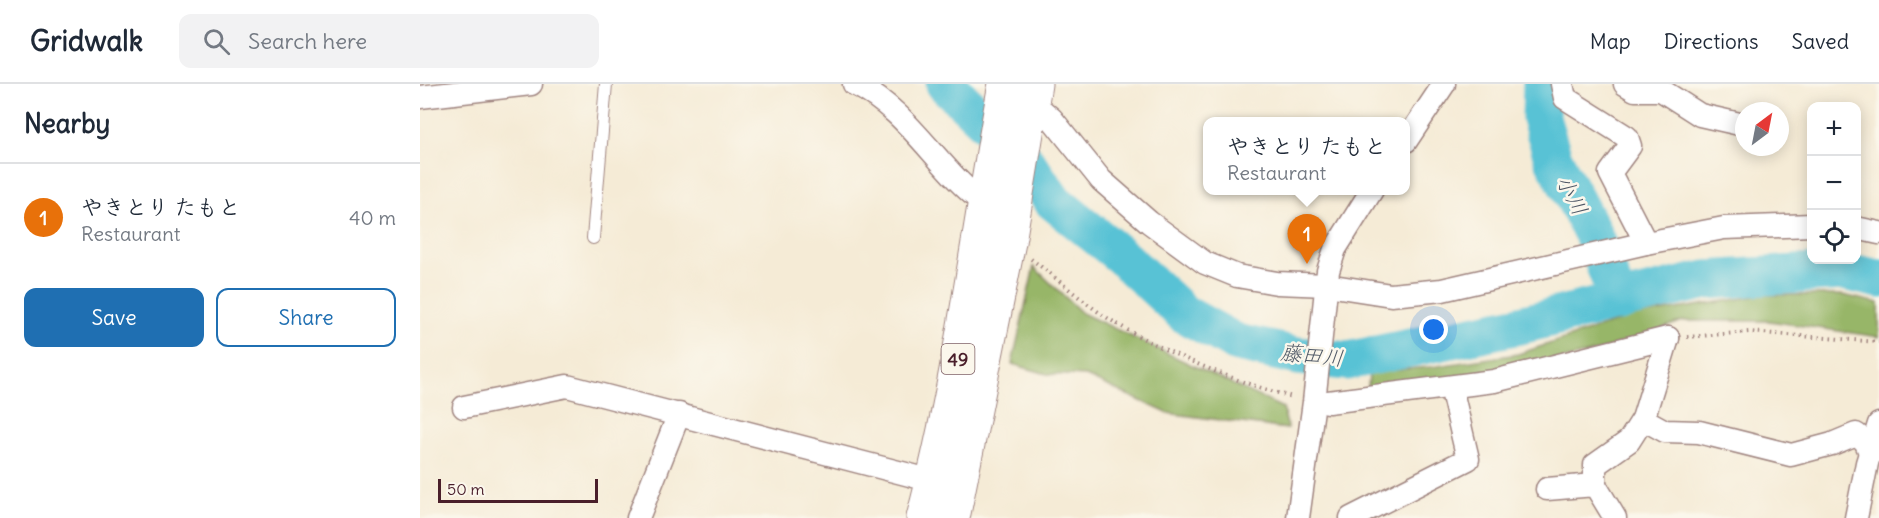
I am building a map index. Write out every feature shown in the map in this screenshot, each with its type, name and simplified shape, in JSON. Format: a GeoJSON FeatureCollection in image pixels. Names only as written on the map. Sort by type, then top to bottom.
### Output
{"type":"FeatureCollection","features":[{"type":"Feature","properties":{"kind":"highway","name":"49"},"geometry":{"type":"LineString","coordinates":[[953,518],[999,216],[1021,94]]}},
{"type":"Feature","properties":{"kind":"highway","name":"49"},"geometry":{"type":"LineString","coordinates":[[923,518],[999,216]]}},
{"type":"Feature","properties":{"kind":"street"},"geometry":{"type":"LineString","coordinates":[[420,97],[531,84]]}},
{"type":"Feature","properties":{"kind":"street"},"geometry":{"type":"LineString","coordinates":[[854,84],[876,95],[896,111],[970,193],[999,216]]}},
{"type":"Feature","properties":{"kind":"street"},"geometry":{"type":"LineString","coordinates":[[1410,135],[1443,84]]}},
{"type":"Feature","properties":{"kind":"street"},"geometry":{"type":"LineString","coordinates":[[1562,84],[1565,98],[1627,137],[1630,146],[1610,173],[1646,243]]}},
{"type":"Feature","properties":{"kind":"street"},"geometry":{"type":"LineString","coordinates":[[1625,84],[1635,90],[1661,90],[1700,115],[1735,123]]}},
{"type":"Feature","properties":{"kind":"street"},"geometry":{"type":"LineString","coordinates":[[1021,94],[1052,118],[1085,164],[1114,192],[1205,263],[1237,276],[1257,280],[1327,285],[1391,295],[1442,290],[1600,253],[1724,228],[1807,225]]}},
{"type":"Feature","properties":{"kind":"street"},"geometry":{"type":"LineString","coordinates":[[1298,518],[1321,402],[1328,271],[1335,249],[1362,195]]}},
{"type":"Feature","properties":{"kind":"street"},"geometry":{"type":"LineString","coordinates":[[1861,229],[1879,233]]}},
{"type":"Feature","properties":{"kind":"street"},"geometry":{"type":"LineString","coordinates":[[1321,402],[1494,381],[1568,365],[1668,338]]}},
{"type":"Feature","properties":{"kind":"street"},"geometry":{"type":"LineString","coordinates":[[1615,518],[1595,485],[1595,465],[1629,441],[1643,419],[1668,338]]}},
{"type":"Feature","properties":{"kind":"street"},"geometry":{"type":"LineString","coordinates":[[464,406],[567,386],[933,481]]}},
{"type":"Feature","properties":{"kind":"street"},"geometry":{"type":"LineString","coordinates":[[1352,518],[1468,459],[1452,387]]}},
{"type":"Feature","properties":{"kind":"street"},"geometry":{"type":"LineString","coordinates":[[638,518],[679,414]]}},
{"type":"Feature","properties":{"kind":"street"},"geometry":{"type":"LineString","coordinates":[[1643,419],[1665,431],[1699,432],[1791,455],[1832,444],[1856,434],[1865,441],[1872,461]]}},
{"type":"Feature","properties":{"kind":"street"},"geometry":{"type":"LineString","coordinates":[[1856,518],[1872,461],[1879,424]]}},
{"type":"Feature","properties":{"kind":"street"},"geometry":{"type":"LineString","coordinates":[[1548,489],[1595,485]]}},
{"type":"Feature","properties":{"kind":"lane"},"geometry":{"type":"LineString","coordinates":[[594,238],[606,84]]}},
{"type":"Feature","properties":{"kind":"path"},"geometry":{"type":"LineString","coordinates":[[999,216],[1101,313],[1156,344],[1246,382],[1321,402]]}},
{"type":"Feature","properties":{"kind":"path"},"geometry":{"type":"LineString","coordinates":[[1668,338],[1749,332],[1879,342]]}},
{"type":"Feature","properties":{"kind":"green space"},"geometry":{"type":"Polygon","coordinates":[[[1034,267],[1082,313],[1283,408],[1288,429],[1167,413],[1086,376],[1047,374],[1012,364],[1034,267]]]}},
{"type":"Feature","properties":{"kind":"green space"},"geometry":{"type":"Polygon","coordinates":[[[1762,295],[1843,295],[1879,303],[1879,337],[1769,321],[1683,321],[1595,352],[1485,377],[1368,389],[1369,372],[1431,367],[1518,354],[1634,316],[1762,295]]]}},
{"type":"Feature","properties":{"kind":"waterway","name":"藤田川"},"geometry":{"type":"LineString","coordinates":[[945,84],[1023,158],[1053,201],[1120,255],[1184,314],[1237,343],[1298,356],[1347,361],[1520,325],[1706,280],[1843,271],[1879,279]]}},
{"type":"Feature","properties":{"kind":"waterway","name":"小川"},"geometry":{"type":"LineString","coordinates":[[1542,84],[1541,118],[1553,158],[1593,234],[1619,302]]}},
{"type":"Feature","properties":{"kind":"place","name":"やきとり たもと"},"geometry":{"type":"Point","coordinates":[1307,264]}}]}
